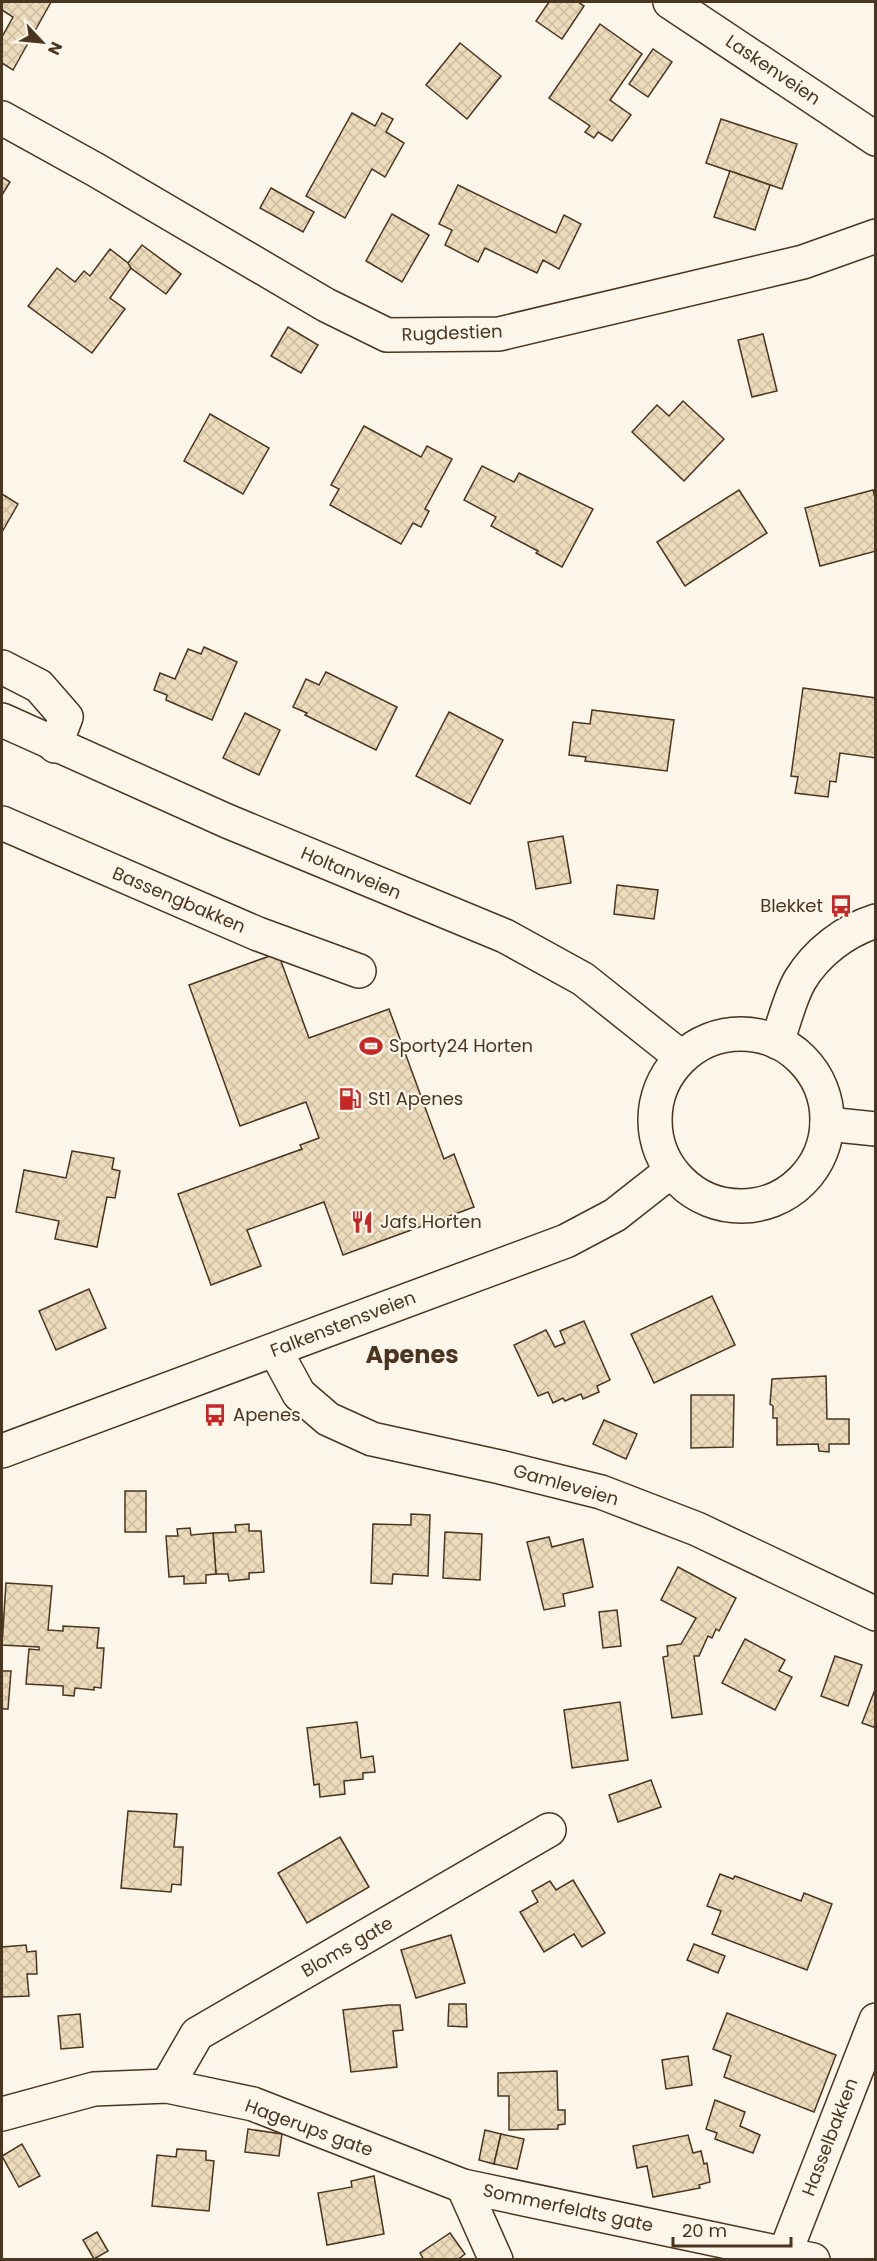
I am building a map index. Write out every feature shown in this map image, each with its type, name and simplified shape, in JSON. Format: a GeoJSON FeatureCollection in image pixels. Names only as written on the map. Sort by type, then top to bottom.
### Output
{"type":"FeatureCollection","features":[{"type":"Feature","properties":{"kind":"street","name":"Laskenveien"},"geometry":{"type":"LineString","coordinates":[[670,2],[876,139]]}},
{"type":"Feature","properties":{"kind":"street","name":"Rugdestien"},"geometry":{"type":"LineString","coordinates":[[2,118],[96,170],[326,305],[387,335],[499,334],[803,262],[876,236]]}},
{"type":"Feature","properties":{"kind":"street"},"geometry":{"type":"LineString","coordinates":[[2,667],[39,686],[66,717],[56,746]]}},
{"type":"Feature","properties":{"kind":"street","name":"Holtanveien"},"geometry":{"type":"LineString","coordinates":[[2,720],[260,835],[505,936],[583,979],[681,1057]]}},
{"type":"Feature","properties":{"kind":"street","name":"Bassengbakken"},"geometry":{"type":"LineString","coordinates":[[2,823],[258,934],[359,971]]}},
{"type":"Feature","properties":{"kind":"street"},"geometry":{"type":"LineString","coordinates":[[777,1042],[799,981],[824,950],[855,928],[876,921]]}},
{"type":"Feature","properties":{"kind":"street"},"geometry":{"type":"LineString","coordinates":[[744,1034],[777,1042],[799,1056],[814,1075],[824,1099],[827,1124],[821,1150],[808,1173],[789,1191],[765,1203],[739,1206],[713,1202],[689,1190],[671,1171],[659,1149],[655,1125],[657,1100],[666,1077],[681,1057],[710,1039],[744,1034]]}},
{"type":"Feature","properties":{"kind":"street"},"geometry":{"type":"LineString","coordinates":[[827,1124],[876,1129]]}},
{"type":"Feature","properties":{"kind":"street","name":"Falkenstensveien"},"geometry":{"type":"LineString","coordinates":[[2,1451],[566,1240],[615,1215],[671,1171]]}},
{"type":"Feature","properties":{"kind":"street","name":"Gamleveien"},"geometry":{"type":"LineString","coordinates":[[275,1350],[299,1394],[328,1419],[372,1439],[601,1492],[697,1529],[876,1614]]}},
{"type":"Feature","properties":{"kind":"street","name":"Bloms gate"},"geometry":{"type":"LineString","coordinates":[[167,2086],[197,2034],[549,1830]]}},
{"type":"Feature","properties":{"kind":"street","name":"Hasselbakken"},"geometry":{"type":"LineString","coordinates":[[799,2256],[876,2020]]}},
{"type":"Feature","properties":{"kind":"street","name":"Hagerups gate"},"geometry":{"type":"LineString","coordinates":[[2,2114],[94,2089],[167,2086],[253,2104],[463,2186]]}},
{"type":"Feature","properties":{"kind":"street"},"geometry":{"type":"LineString","coordinates":[[463,2186],[496,2259]]}},
{"type":"Feature","properties":{"kind":"street","name":"Sommerfeldts gate"},"geometry":{"type":"LineString","coordinates":[[463,2186],[799,2256]]}},
{"type":"Feature","properties":{"kind":"building"},"geometry":{"type":"Polygon","coordinates":[[[2,2],[51,2],[13,70],[2,63],[2,37],[13,17],[2,10],[2,2]]]}},
{"type":"Feature","properties":{"kind":"building"},"geometry":{"type":"Polygon","coordinates":[[[549,2],[578,2],[584,6],[562,39],[536,21],[549,2]]]}},
{"type":"Feature","properties":{"kind":"building"},"geometry":{"type":"Polygon","coordinates":[[[600,24],[642,54],[610,100],[631,115],[612,141],[598,132],[594,138],[585,132],[590,126],[549,98],[600,24]]]}},
{"type":"Feature","properties":{"kind":"building"},"geometry":{"type":"Polygon","coordinates":[[[460,43],[501,76],[467,119],[426,85],[460,43]]]}},
{"type":"Feature","properties":{"kind":"building"},"geometry":{"type":"Polygon","coordinates":[[[653,49],[672,62],[648,97],[629,84],[653,49]]]}},
{"type":"Feature","properties":{"kind":"building"},"geometry":{"type":"Polygon","coordinates":[[[352,113],[375,126],[382,113],[393,119],[386,132],[404,143],[385,177],[372,169],[345,218],[306,196],[352,113]]]}},
{"type":"Feature","properties":{"kind":"building"},"geometry":{"type":"Polygon","coordinates":[[[721,119],[797,144],[782,189],[706,163],[721,119]]]}},
{"type":"Feature","properties":{"kind":"building"},"geometry":{"type":"Polygon","coordinates":[[[730,171],[770,185],[755,230],[714,217],[730,171]]]}},
{"type":"Feature","properties":{"kind":"building"},"geometry":{"type":"Polygon","coordinates":[[[2,177],[10,182],[2,195],[2,177]]]}},
{"type":"Feature","properties":{"kind":"building"},"geometry":{"type":"Polygon","coordinates":[[[458,185],[556,233],[564,215],[581,224],[559,269],[543,260],[537,273],[485,248],[478,262],[445,245],[452,230],[439,224],[458,185]]]}},
{"type":"Feature","properties":{"kind":"building"},"geometry":{"type":"Polygon","coordinates":[[[271,188],[314,212],[303,232],[260,208],[271,188]]]}},
{"type":"Feature","properties":{"kind":"building"},"geometry":{"type":"Polygon","coordinates":[[[392,214],[429,235],[402,282],[366,261],[392,214]]]}},
{"type":"Feature","properties":{"kind":"building"},"geometry":{"type":"Polygon","coordinates":[[[142,245],[181,274],[166,294],[128,266],[142,245]]]}},
{"type":"Feature","properties":{"kind":"building"},"geometry":{"type":"Polygon","coordinates":[[[110,249],[131,268],[110,298],[125,309],[92,353],[28,306],[57,268],[75,282],[84,271],[90,276],[110,249]]]}},
{"type":"Feature","properties":{"kind":"building"},"geometry":{"type":"Polygon","coordinates":[[[288,327],[318,345],[301,373],[271,356],[288,327]]]}},
{"type":"Feature","properties":{"kind":"building"},"geometry":{"type":"Polygon","coordinates":[[[763,334],[777,391],[752,397],[738,340],[763,334]]]}},
{"type":"Feature","properties":{"kind":"building"},"geometry":{"type":"Polygon","coordinates":[[[683,401],[724,439],[684,481],[632,432],[657,405],[669,416],[683,401]]]}},
{"type":"Feature","properties":{"kind":"building"},"geometry":{"type":"Polygon","coordinates":[[[210,414],[269,448],[243,494],[184,461],[210,414]]]}},
{"type":"Feature","properties":{"kind":"building"},"geometry":{"type":"Polygon","coordinates":[[[364,426],[421,457],[427,446],[452,459],[425,509],[429,511],[421,527],[413,523],[401,544],[330,505],[339,489],[331,485],[364,426]]]}},
{"type":"Feature","properties":{"kind":"building"},"geometry":{"type":"Polygon","coordinates":[[[482,466],[514,482],[519,473],[593,509],[562,567],[536,553],[538,551],[491,526],[496,517],[464,500],[482,466]]]}},
{"type":"Feature","properties":{"kind":"building"},"geometry":{"type":"Polygon","coordinates":[[[739,490],[767,533],[685,586],[657,542],[739,490]]]}},
{"type":"Feature","properties":{"kind":"building"},"geometry":{"type":"Polygon","coordinates":[[[873,490],[876,501],[876,551],[820,566],[805,508],[873,490]]]}},
{"type":"Feature","properties":{"kind":"building"},"geometry":{"type":"Polygon","coordinates":[[[2,494],[18,504],[2,532],[2,494]]]}},
{"type":"Feature","properties":{"kind":"building"},"geometry":{"type":"Polygon","coordinates":[[[204,647],[237,662],[212,720],[166,700],[167,695],[154,690],[160,673],[175,679],[188,649],[201,654],[204,647]]]}},
{"type":"Feature","properties":{"kind":"building"},"geometry":{"type":"Polygon","coordinates":[[[326,672],[397,707],[376,750],[293,707],[306,679],[319,685],[326,672]]]}},
{"type":"Feature","properties":{"kind":"building"},"geometry":{"type":"Polygon","coordinates":[[[803,688],[876,698],[876,758],[840,753],[836,782],[830,781],[828,797],[795,793],[798,777],[791,776],[803,688]]]}},
{"type":"Feature","properties":{"kind":"building"},"geometry":{"type":"Polygon","coordinates":[[[592,710],[674,720],[667,771],[585,761],[586,757],[569,755],[573,722],[590,724],[592,710]]]}},
{"type":"Feature","properties":{"kind":"building"},"geometry":{"type":"Polygon","coordinates":[[[449,712],[503,740],[470,804],[416,776],[449,712]]]}},
{"type":"Feature","properties":{"kind":"building"},"geometry":{"type":"Polygon","coordinates":[[[245,713],[280,730],[259,775],[223,758],[245,713]]]}},
{"type":"Feature","properties":{"kind":"building"},"geometry":{"type":"Polygon","coordinates":[[[563,836],[571,883],[536,889],[528,842],[563,836]]]}},
{"type":"Feature","properties":{"kind":"building"},"geometry":{"type":"Polygon","coordinates":[[[617,885],[658,890],[654,919],[614,914],[617,885]]]}},
{"type":"Feature","properties":{"kind":"building"},"geometry":{"type":"Polygon","coordinates":[[[278,953],[309,1038],[389,1009],[444,1159],[454,1154],[474,1207],[343,1255],[324,1202],[247,1230],[261,1266],[211,1285],[178,1194],[302,1149],[300,1145],[319,1138],[306,1102],[240,1126],[189,985],[278,953]]]}},
{"type":"Feature","properties":{"kind":"building"},"geometry":{"type":"Polygon","coordinates":[[[72,1151],[114,1158],[112,1169],[120,1171],[115,1198],[107,1197],[97,1247],[55,1239],[59,1221],[16,1212],[24,1170],[66,1178],[72,1151]]]}},
{"type":"Feature","properties":{"kind":"building"},"geometry":{"type":"Polygon","coordinates":[[[89,1289],[106,1328],[56,1350],[39,1311],[89,1289]]]}},
{"type":"Feature","properties":{"kind":"building"},"geometry":{"type":"Polygon","coordinates":[[[712,1296],[735,1345],[654,1383],[631,1334],[712,1296]]]}},
{"type":"Feature","properties":{"kind":"building"},"geometry":{"type":"Polygon","coordinates":[[[584,1321],[610,1380],[597,1386],[599,1392],[583,1399],[581,1394],[553,1403],[548,1392],[538,1396],[514,1345],[546,1330],[555,1347],[565,1343],[560,1331],[584,1321]]]}},
{"type":"Feature","properties":{"kind":"building"},"geometry":{"type":"Polygon","coordinates":[[[826,1376],[827,1419],[849,1419],[849,1444],[829,1444],[829,1452],[819,1451],[818,1444],[777,1445],[777,1418],[773,1418],[773,1406],[770,1404],[772,1379],[826,1376]]]}},
{"type":"Feature","properties":{"kind":"building"},"geometry":{"type":"Polygon","coordinates":[[[691,1395],[734,1395],[733,1447],[691,1448],[691,1395]]]}},
{"type":"Feature","properties":{"kind":"building"},"geometry":{"type":"Polygon","coordinates":[[[604,1420],[637,1434],[626,1459],[593,1444],[604,1420]]]}},
{"type":"Feature","properties":{"kind":"building"},"geometry":{"type":"Polygon","coordinates":[[[125,1491],[146,1491],[146,1532],[125,1532],[125,1491]]]}},
{"type":"Feature","properties":{"kind":"building"},"geometry":{"type":"Polygon","coordinates":[[[411,1514],[430,1515],[428,1576],[393,1574],[392,1584],[371,1583],[373,1524],[411,1525],[411,1514]]]}},
{"type":"Feature","properties":{"kind":"building"},"geometry":{"type":"Polygon","coordinates":[[[249,1524],[249,1531],[261,1531],[264,1572],[249,1573],[249,1579],[229,1581],[228,1574],[216,1574],[213,1533],[236,1532],[235,1525],[249,1524]]]}},
{"type":"Feature","properties":{"kind":"building"},"geometry":{"type":"Polygon","coordinates":[[[190,1528],[191,1535],[213,1533],[216,1574],[206,1575],[206,1583],[184,1584],[184,1576],[169,1577],[166,1536],[178,1536],[177,1529],[190,1528]]]}},
{"type":"Feature","properties":{"kind":"building"},"geometry":{"type":"Polygon","coordinates":[[[445,1532],[482,1534],[480,1580],[443,1578],[445,1532]]]}},
{"type":"Feature","properties":{"kind":"building"},"geometry":{"type":"Polygon","coordinates":[[[549,1537],[552,1547],[583,1539],[593,1587],[563,1594],[565,1606],[544,1610],[527,1542],[549,1537]]]}},
{"type":"Feature","properties":{"kind":"building"},"geometry":{"type":"Polygon","coordinates":[[[678,1567],[736,1598],[719,1631],[716,1629],[712,1638],[708,1636],[699,1656],[694,1656],[702,1714],[672,1718],[663,1657],[668,1656],[667,1646],[681,1644],[696,1618],[661,1600],[678,1567]]]}},
{"type":"Feature","properties":{"kind":"building"},"geometry":{"type":"Polygon","coordinates":[[[6,1583],[52,1586],[48,1630],[63,1631],[63,1626],[99,1628],[97,1648],[104,1648],[101,1688],[94,1687],[94,1690],[75,1688],[74,1696],[63,1695],[63,1686],[26,1684],[29,1649],[39,1650],[39,1647],[2,1645],[6,1583]]]}},
{"type":"Feature","properties":{"kind":"building"},"geometry":{"type":"Polygon","coordinates":[[[617,1610],[621,1646],[603,1648],[599,1612],[617,1610]]]}},
{"type":"Feature","properties":{"kind":"building"},"geometry":{"type":"Polygon","coordinates":[[[745,1639],[785,1660],[779,1671],[792,1677],[775,1710],[722,1683],[745,1639]]]}},
{"type":"Feature","properties":{"kind":"building"},"geometry":{"type":"Polygon","coordinates":[[[835,1656],[862,1665],[848,1706],[821,1696],[835,1656]]]}},
{"type":"Feature","properties":{"kind":"building"},"geometry":{"type":"Polygon","coordinates":[[[2,1671],[11,1671],[8,1709],[2,1709],[2,1671]]]}},
{"type":"Feature","properties":{"kind":"building"},"geometry":{"type":"Polygon","coordinates":[[[876,1687],[876,1728],[862,1723],[876,1687]]]}},
{"type":"Feature","properties":{"kind":"building"},"geometry":{"type":"Polygon","coordinates":[[[620,1702],[628,1760],[572,1768],[564,1710],[620,1702]]]}},
{"type":"Feature","properties":{"kind":"building"},"geometry":{"type":"Polygon","coordinates":[[[357,1722],[361,1758],[373,1756],[375,1772],[363,1773],[363,1779],[344,1781],[345,1794],[320,1797],[319,1784],[314,1785],[307,1728],[357,1722]]]}},
{"type":"Feature","properties":{"kind":"building"},"geometry":{"type":"Polygon","coordinates":[[[651,1780],[661,1807],[618,1822],[609,1795],[651,1780]]]}},
{"type":"Feature","properties":{"kind":"building"},"geometry":{"type":"Polygon","coordinates":[[[128,1811],[177,1814],[174,1847],[183,1847],[181,1885],[172,1884],[171,1892],[121,1888],[128,1811]]]}},
{"type":"Feature","properties":{"kind":"building"},"geometry":{"type":"Polygon","coordinates":[[[340,1837],[369,1887],[307,1923],[278,1873],[340,1837]]]}},
{"type":"Feature","properties":{"kind":"building"},"geometry":{"type":"Polygon","coordinates":[[[720,1874],[733,1879],[735,1876],[801,1901],[804,1893],[832,1904],[807,1970],[712,1934],[721,1911],[707,1906],[720,1874]]]}},
{"type":"Feature","properties":{"kind":"building"},"geometry":{"type":"Polygon","coordinates":[[[573,1880],[605,1933],[582,1947],[574,1934],[544,1952],[520,1912],[538,1902],[532,1891],[550,1881],[556,1890],[573,1880]]]}},
{"type":"Feature","properties":{"kind":"building"},"geometry":{"type":"Polygon","coordinates":[[[451,1935],[465,1983],[416,1998],[401,1950],[451,1935]]]}},
{"type":"Feature","properties":{"kind":"building"},"geometry":{"type":"Polygon","coordinates":[[[694,1944],[725,1956],[718,1973],[687,1960],[694,1944]]]}},
{"type":"Feature","properties":{"kind":"building"},"geometry":{"type":"Polygon","coordinates":[[[26,1945],[27,1952],[36,1951],[37,1974],[27,1974],[29,1996],[2,1997],[2,1947],[26,1945]]]}},
{"type":"Feature","properties":{"kind":"building"},"geometry":{"type":"Polygon","coordinates":[[[449,2004],[466,2004],[467,2027],[448,2026],[449,2004]]]}},
{"type":"Feature","properties":{"kind":"building"},"geometry":{"type":"Polygon","coordinates":[[[400,2005],[403,2030],[393,2031],[397,2067],[351,2072],[343,2010],[400,2005]]]}},
{"type":"Feature","properties":{"kind":"building"},"geometry":{"type":"Polygon","coordinates":[[[727,2013],[836,2055],[814,2112],[724,2077],[731,2056],[713,2049],[727,2013]]]}},
{"type":"Feature","properties":{"kind":"building"},"geometry":{"type":"Polygon","coordinates":[[[80,2014],[83,2047],[61,2049],[58,2016],[80,2014]]]}},
{"type":"Feature","properties":{"kind":"building"},"geometry":{"type":"Polygon","coordinates":[[[688,2056],[692,2085],[666,2089],[662,2060],[688,2056]]]}},
{"type":"Feature","properties":{"kind":"building"},"geometry":{"type":"Polygon","coordinates":[[[557,2071],[558,2110],[565,2110],[565,2124],[558,2125],[558,2129],[509,2130],[509,2096],[498,2096],[498,2073],[557,2071]]]}},
{"type":"Feature","properties":{"kind":"building"},"geometry":{"type":"Polygon","coordinates":[[[715,2100],[745,2112],[740,2126],[760,2135],[753,2153],[715,2139],[717,2133],[706,2129],[715,2100]]]}},
{"type":"Feature","properties":{"kind":"building"},"geometry":{"type":"Polygon","coordinates":[[[248,2129],[282,2134],[279,2156],[245,2152],[248,2129]]]}},
{"type":"Feature","properties":{"kind":"building"},"geometry":{"type":"Polygon","coordinates":[[[485,2130],[501,2134],[494,2164],[479,2160],[485,2130]]]}},
{"type":"Feature","properties":{"kind":"building"},"geometry":{"type":"Polygon","coordinates":[[[501,2134],[524,2139],[517,2169],[494,2164],[501,2134]]]}},
{"type":"Feature","properties":{"kind":"building"},"geometry":{"type":"Polygon","coordinates":[[[688,2135],[693,2153],[701,2151],[704,2164],[707,2163],[710,2182],[699,2185],[700,2188],[653,2197],[647,2166],[637,2168],[633,2146],[688,2135]]]}},
{"type":"Feature","properties":{"kind":"building"},"geometry":{"type":"Polygon","coordinates":[[[22,2144],[40,2176],[19,2187],[2,2156],[22,2144]]]}},
{"type":"Feature","properties":{"kind":"building"},"geometry":{"type":"Polygon","coordinates":[[[177,2149],[206,2151],[206,2160],[214,2161],[209,2211],[152,2206],[157,2155],[176,2157],[177,2149]]]}},
{"type":"Feature","properties":{"kind":"building"},"geometry":{"type":"Polygon","coordinates":[[[374,2176],[384,2234],[327,2245],[318,2193],[352,2187],[351,2181],[374,2176]]]}},
{"type":"Feature","properties":{"kind":"building"},"geometry":{"type":"Polygon","coordinates":[[[97,2232],[108,2251],[94,2259],[83,2240],[97,2232]]]}},
{"type":"Feature","properties":{"kind":"building"},"geometry":{"type":"Polygon","coordinates":[[[450,2233],[465,2254],[457,2260],[424,2260],[420,2253],[450,2233]]]}},
{"type":"Feature","properties":{"kind":"place","name":"Blekket"},"geometry":{"type":"Point","coordinates":[841,906]}},
{"type":"Feature","properties":{"kind":"place","name":"Sporty24 Horten"},"geometry":{"type":"Point","coordinates":[371,1046]}},
{"type":"Feature","properties":{"kind":"place","name":"St1 Apenes"},"geometry":{"type":"Point","coordinates":[350,1099]}},
{"type":"Feature","properties":{"kind":"place","name":"Jafs Horten"},"geometry":{"type":"Point","coordinates":[362,1222]}},
{"type":"Feature","properties":{"kind":"place","name":"Apenes"},"geometry":{"type":"Point","coordinates":[215,1415]}},
{"type":"Feature","properties":{"kind":"district","name":"Apenes"},"geometry":{"type":"Point","coordinates":[412,1355]}}]}
